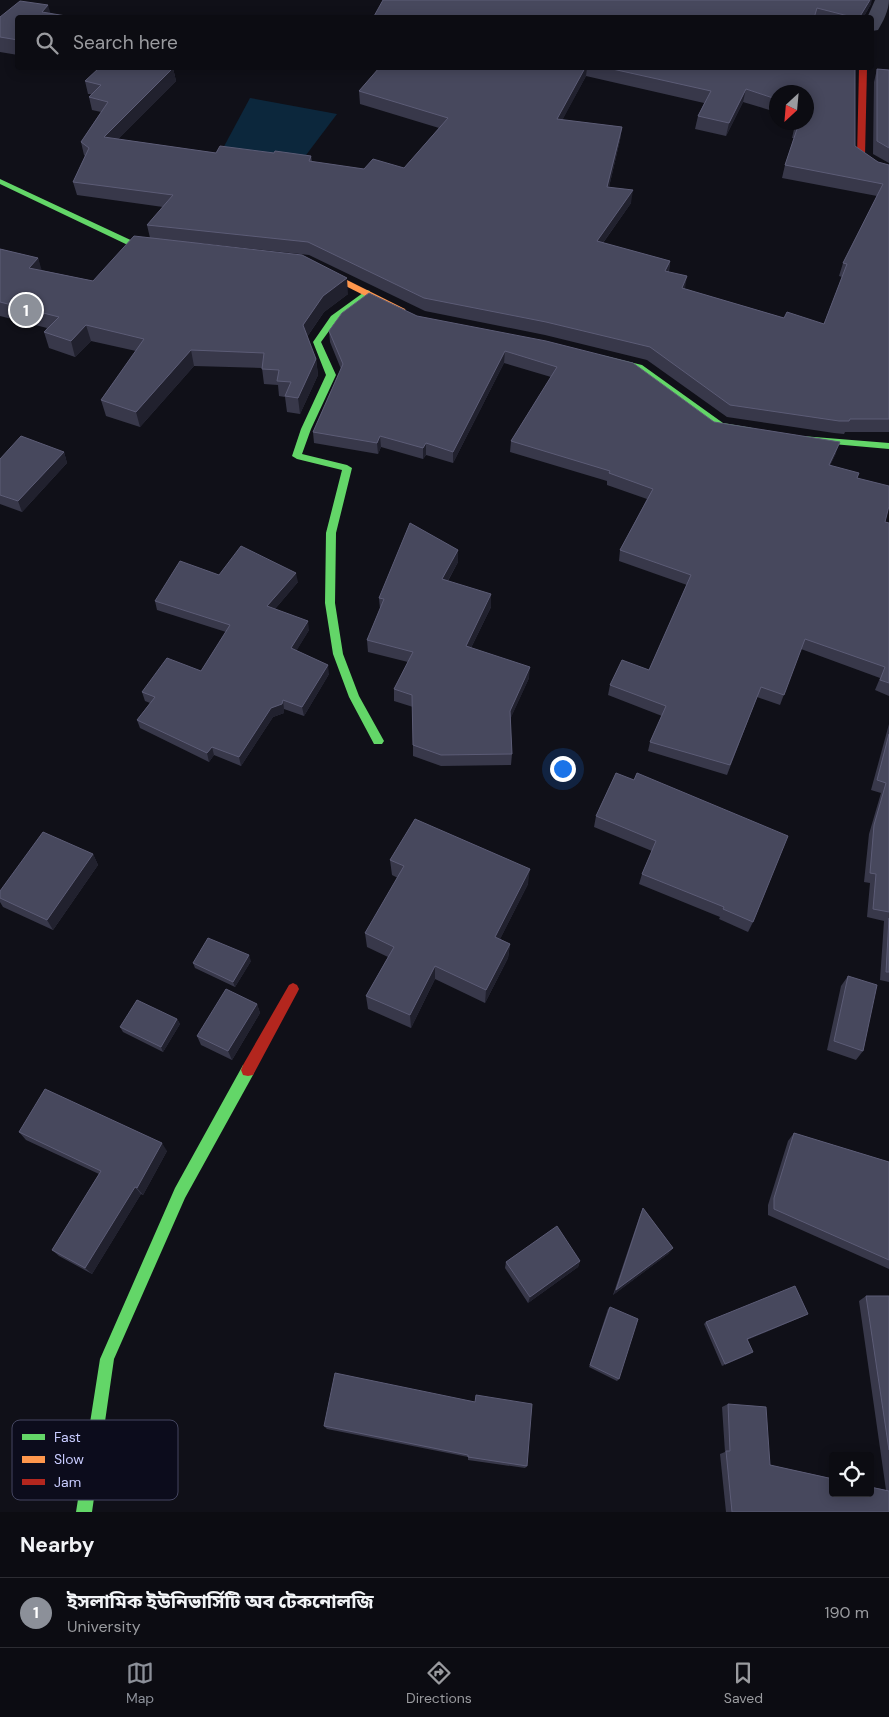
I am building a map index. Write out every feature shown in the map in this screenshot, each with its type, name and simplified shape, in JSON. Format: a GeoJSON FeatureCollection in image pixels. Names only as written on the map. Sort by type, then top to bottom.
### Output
{"type":"FeatureCollection","features":[{"type":"Feature","properties":{"kind":"street"},"geometry":{"type":"LineString","coordinates":[[874,21],[883,0]]}},
{"type":"Feature","properties":{"kind":"street"},"geometry":{"type":"LineString","coordinates":[[863,70],[861,157],[881,169],[889,171]]}},
{"type":"Feature","properties":{"kind":"street"},"geometry":{"type":"LineString","coordinates":[[0,181],[135,245],[174,249]]}},
{"type":"Feature","properties":{"kind":"street"},"geometry":{"type":"LineString","coordinates":[[300,262],[309,263],[410,315]]}},
{"type":"Feature","properties":{"kind":"street"},"geometry":{"type":"LineString","coordinates":[[367,293],[334,318],[317,342],[331,375],[306,429],[297,456],[347,468],[331,533],[330,603],[338,654],[354,697],[378,741]]}},
{"type":"Feature","properties":{"kind":"street"},"geometry":{"type":"LineString","coordinates":[[592,355],[639,367],[720,426],[768,433]]}},
{"type":"Feature","properties":{"kind":"street"},"geometry":{"type":"LineString","coordinates":[[787,436],[834,443],[889,446]]}},
{"type":"Feature","properties":{"kind":"street"},"geometry":{"type":"LineString","coordinates":[[98,1420],[107,1359],[180,1193],[293,989]]}},
{"type":"Feature","properties":{"kind":"water"},"geometry":{"type":"Polygon","coordinates":[[[250,98],[337,114],[300,163],[221,152],[250,98]]]}},
{"type":"Feature","properties":{"kind":"building"},"geometry":{"type":"Polygon","coordinates":[[[383,0],[870,0],[861,15],[844,15],[817,8],[815,15],[375,15],[383,0]]]}},
{"type":"Feature","properties":{"kind":"building"},"geometry":{"type":"Polygon","coordinates":[[[20,1],[48,5],[42,12],[60,15],[15,15],[15,40],[0,37],[0,17],[20,1]]]}},
{"type":"Feature","properties":{"kind":"building"},"geometry":{"type":"Polygon","coordinates":[[[877,69],[889,70],[889,148],[877,141],[877,69]]]}},
{"type":"Feature","properties":{"kind":"building"},"geometry":{"type":"Polygon","coordinates":[[[97,70],[171,70],[104,137],[216,153],[220,146],[274,153],[275,151],[311,156],[309,161],[364,169],[373,159],[404,168],[448,118],[359,91],[377,70],[584,70],[557,119],[622,127],[607,187],[633,190],[597,241],[670,261],[665,271],[687,276],[682,288],[784,318],[787,312],[824,324],[847,264],[843,263],[883,184],[785,165],[797,130],[814,130],[814,85],[769,85],[769,97],[746,89],[729,123],[698,116],[711,91],[617,70],[855,70],[855,146],[878,162],[889,165],[889,419],[850,419],[849,421],[839,421],[730,405],[650,347],[546,322],[424,298],[308,242],[147,225],[173,195],[73,182],[89,148],[81,142],[108,102],[89,97],[101,85],[85,81],[97,70]]]}},
{"type":"Feature","properties":{"kind":"building"},"geometry":{"type":"Polygon","coordinates":[[[134,236],[302,255],[347,278],[323,296],[303,325],[316,359],[298,398],[285,396],[291,382],[277,381],[279,370],[262,369],[264,353],[191,350],[136,412],[101,400],[144,339],[86,325],[71,341],[44,332],[59,317],[0,302],[0,249],[38,258],[29,268],[93,281],[134,236]]]}},
{"type":"Feature","properties":{"kind":"building"},"geometry":{"type":"Polygon","coordinates":[[[369,293],[417,316],[546,341],[633,363],[714,422],[840,442],[829,465],[859,473],[857,478],[889,486],[889,506],[885,522],[889,523],[889,683],[880,680],[885,667],[805,639],[784,695],[761,687],[730,765],[650,742],[666,706],[610,685],[622,660],[649,670],[691,575],[620,550],[653,489],[609,473],[610,471],[511,441],[557,367],[505,351],[453,452],[426,443],[423,448],[380,436],[377,443],[313,432],[343,364],[329,331],[342,313],[369,293]]]}},
{"type":"Feature","properties":{"kind":"building"},"geometry":{"type":"Polygon","coordinates":[[[21,436],[64,452],[18,501],[0,495],[0,459],[21,436]]]}},
{"type":"Feature","properties":{"kind":"building"},"geometry":{"type":"Polygon","coordinates":[[[410,523],[458,550],[442,579],[491,594],[466,646],[530,667],[510,711],[512,754],[441,755],[413,745],[412,695],[394,689],[413,652],[367,640],[384,599],[379,598],[410,523]]]}},
{"type":"Feature","properties":{"kind":"building"},"geometry":{"type":"Polygon","coordinates":[[[241,546],[296,573],[267,606],[308,621],[291,648],[328,665],[302,707],[283,700],[282,704],[271,708],[239,757],[212,747],[207,753],[137,720],[155,697],[142,692],[167,658],[201,671],[230,625],[155,601],[180,561],[219,575],[241,546]]]}},
{"type":"Feature","properties":{"kind":"building"},"geometry":{"type":"Polygon","coordinates":[[[889,734],[889,912],[873,909],[876,874],[870,873],[874,825],[886,783],[877,780],[889,734]]]}},
{"type":"Feature","properties":{"kind":"building"},"geometry":{"type":"Polygon","coordinates":[[[616,773],[634,780],[637,773],[788,836],[753,922],[723,909],[724,907],[642,874],[656,841],[596,816],[616,773]]]}},
{"type":"Feature","properties":{"kind":"building"},"geometry":{"type":"Polygon","coordinates":[[[415,819],[530,869],[495,937],[510,944],[486,990],[435,966],[410,1015],[366,996],[394,947],[365,933],[404,866],[390,860],[415,819]]]}},
{"type":"Feature","properties":{"kind":"building"},"geometry":{"type":"Polygon","coordinates":[[[43,832],[93,854],[47,920],[0,898],[0,891],[43,832]]]}},
{"type":"Feature","properties":{"kind":"building"},"geometry":{"type":"Polygon","coordinates":[[[889,918],[889,972],[886,972],[889,918]]]}},
{"type":"Feature","properties":{"kind":"building"},"geometry":{"type":"Polygon","coordinates":[[[208,938],[249,955],[233,982],[193,963],[208,938]]]}},
{"type":"Feature","properties":{"kind":"building"},"geometry":{"type":"Polygon","coordinates":[[[848,976],[877,985],[863,1051],[834,1041],[848,976]]]}},
{"type":"Feature","properties":{"kind":"building"},"geometry":{"type":"Polygon","coordinates":[[[226,989],[257,1004],[228,1051],[197,1036],[226,989]]]}},
{"type":"Feature","properties":{"kind":"building"},"geometry":{"type":"Polygon","coordinates":[[[137,1000],[177,1019],[161,1047],[120,1027],[137,1000]]]}},
{"type":"Feature","properties":{"kind":"building"},"geometry":{"type":"Polygon","coordinates":[[[45,1089],[162,1143],[137,1188],[135,1187],[85,1268],[52,1250],[101,1171],[19,1132],[45,1089]]]}},
{"type":"Feature","properties":{"kind":"building"},"geometry":{"type":"Polygon","coordinates":[[[794,1133],[889,1162],[889,1260],[774,1209],[774,1198],[794,1133]]]}},
{"type":"Feature","properties":{"kind":"building"},"geometry":{"type":"Polygon","coordinates":[[[643,1208],[673,1248],[616,1290],[643,1208]]]}},
{"type":"Feature","properties":{"kind":"building"},"geometry":{"type":"Polygon","coordinates":[[[557,1226],[580,1261],[530,1297],[506,1262],[557,1226]]]}},
{"type":"Feature","properties":{"kind":"building"},"geometry":{"type":"Polygon","coordinates":[[[795,1286],[808,1314],[747,1339],[753,1352],[725,1364],[706,1322],[795,1286]]]}},
{"type":"Feature","properties":{"kind":"building"},"geometry":{"type":"Polygon","coordinates":[[[866,1296],[889,1296],[889,1450],[866,1296]]]}},
{"type":"Feature","properties":{"kind":"building"},"geometry":{"type":"Polygon","coordinates":[[[610,1307],[638,1319],[619,1379],[590,1365],[610,1307]]]}},
{"type":"Feature","properties":{"kind":"building"},"geometry":{"type":"Polygon","coordinates":[[[335,1373],[475,1402],[476,1395],[532,1404],[527,1466],[468,1457],[468,1455],[324,1426],[335,1373]]]}},
{"type":"Feature","properties":{"kind":"building"},"geometry":{"type":"Polygon","coordinates":[[[728,1404],[766,1407],[770,1465],[829,1478],[829,1497],[874,1497],[874,1488],[889,1491],[889,1512],[732,1512],[726,1451],[730,1451],[728,1404]]]}},
{"type":"Feature","properties":{"kind":"traffic: fast"},"geometry":{"type":"LineString","coordinates":[[0,181],[135,245],[166,248]]}},
{"type":"Feature","properties":{"kind":"traffic: fast"},"geometry":{"type":"LineString","coordinates":[[367,293],[334,318],[317,342],[331,375],[306,429],[297,456],[347,468],[331,533],[330,603],[338,654],[354,697],[378,741]]}},
{"type":"Feature","properties":{"kind":"traffic: fast"},"geometry":{"type":"LineString","coordinates":[[601,358],[639,367],[720,426],[752,431]]}},
{"type":"Feature","properties":{"kind":"traffic: fast"},"geometry":{"type":"LineString","coordinates":[[802,439],[889,446]]}},
{"type":"Feature","properties":{"kind":"traffic: fast"},"geometry":{"type":"LineString","coordinates":[[98,1420],[107,1359],[180,1193],[248,1070]]}},
{"type":"Feature","properties":{"kind":"traffic: fast"},"geometry":{"type":"LineString","coordinates":[[84,1512],[86,1500]]}},
{"type":"Feature","properties":{"kind":"traffic: slow"},"geometry":{"type":"LineString","coordinates":[[315,267],[402,311]]}},
{"type":"Feature","properties":{"kind":"traffic: jam"},"geometry":{"type":"LineString","coordinates":[[863,70],[861,157],[881,169],[889,171]]}},
{"type":"Feature","properties":{"kind":"traffic: jam"},"geometry":{"type":"LineString","coordinates":[[248,1070],[293,989]]}},
{"type":"Feature","properties":{"kind":"place","name":"ইসলামিক ইউনিভার্সিটি অব টেকনোলজি"},"geometry":{"type":"Point","coordinates":[26,310]}}]}
